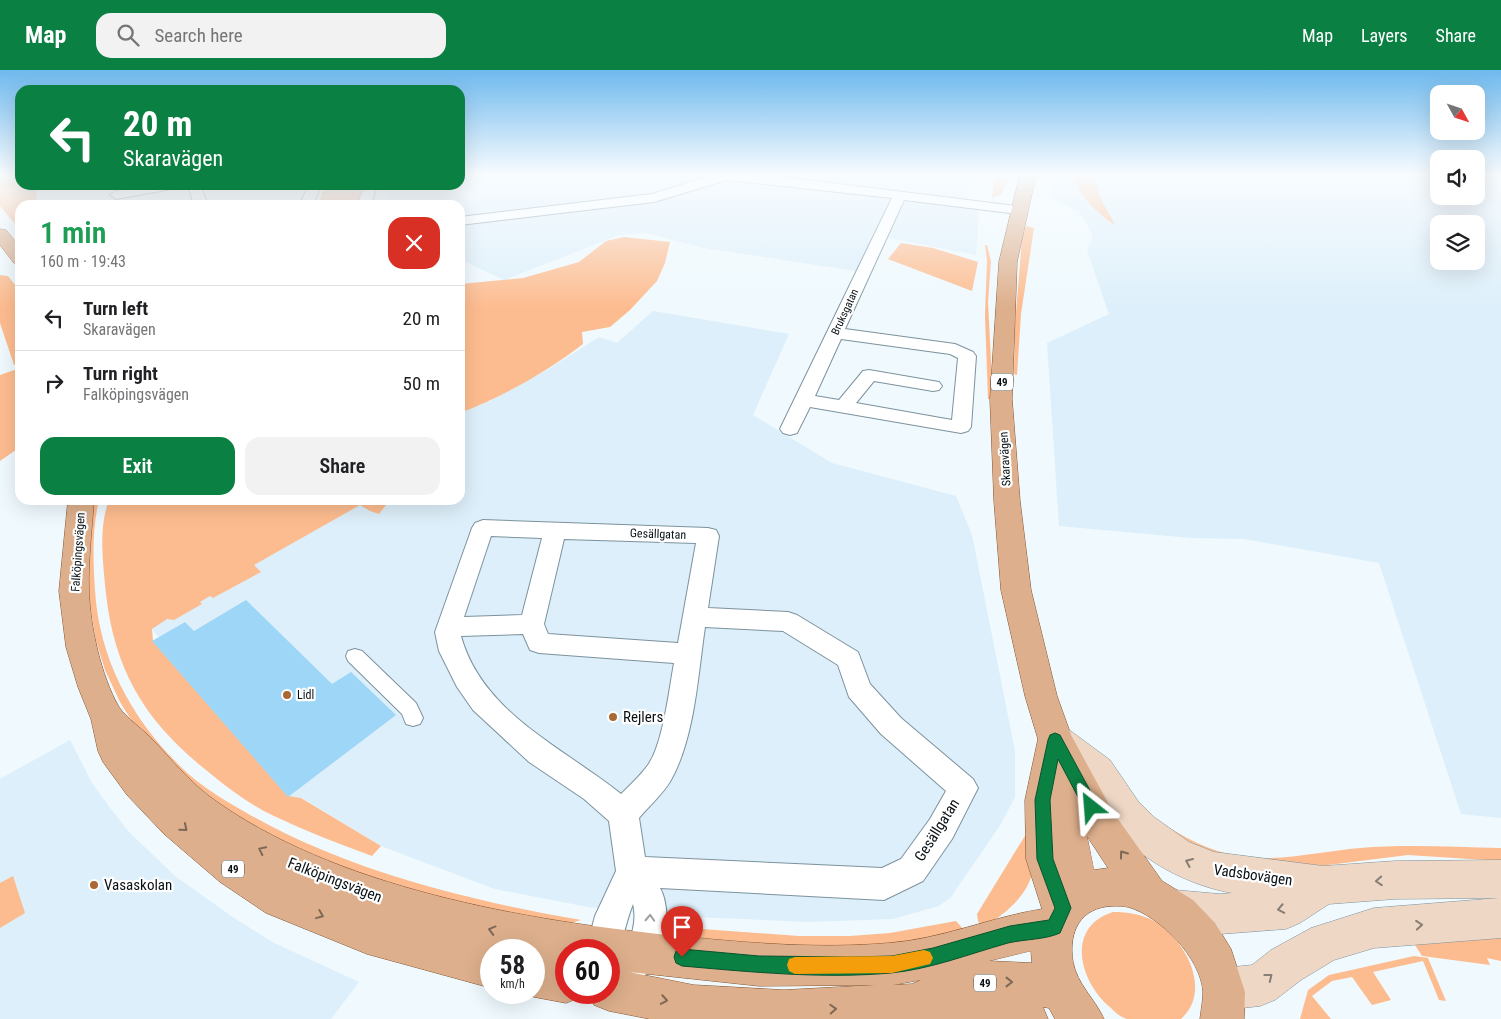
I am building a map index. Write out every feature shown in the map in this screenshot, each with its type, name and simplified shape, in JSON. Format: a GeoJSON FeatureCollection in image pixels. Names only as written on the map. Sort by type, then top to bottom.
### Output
{"type":"FeatureCollection","features":[{"type":"Feature","properties":{"kind":"main road","name":"Skaravägen"},"geometry":{"type":"LineString","coordinates":[[1017,219],[1008,262],[1001,399],[1007,501],[1016,590],[1041,696],[1055,740],[1100,824],[1162,902]]}},
{"type":"Feature","properties":{"kind":"main road"},"geometry":{"type":"LineString","coordinates":[[0,234],[15,253]]}},
{"type":"Feature","properties":{"kind":"main road","name":"Falköpingsvägen"},"geometry":{"type":"LineString","coordinates":[[82,505],[74,591],[81,647],[94,687],[108,719],[115,751],[140,784],[177,822],[234,870],[280,898],[367,934],[480,964]]}},
{"type":"Feature","properties":{"kind":"main road","name":"Falköpingsvägen"},"geometry":{"type":"LineString","coordinates":[[108,719],[133,741],[158,772],[196,807],[252,844],[354,890],[505,933],[555,942]]}},
{"type":"Feature","properties":{"kind":"main road","name":"Skaravägen"},"geometry":{"type":"LineString","coordinates":[[1055,740],[1043,800],[1045,859],[1067,909]]}},
{"type":"Feature","properties":{"kind":"main road","name":"Vadsbovägen"},"geometry":{"type":"LineString","coordinates":[[1055,740],[1098,771],[1125,813],[1141,830],[1176,856],[1213,871],[1323,885],[1395,880],[1501,879]]}},
{"type":"Feature","properties":{"kind":"main road","name":"Vadsbovägen"},"geometry":{"type":"LineString","coordinates":[[1162,902],[1220,914],[1286,909],[1323,885]]}},
{"type":"Feature","properties":{"kind":"main road","name":"49"},"geometry":{"type":"LineString","coordinates":[[1072,1005],[1054,968],[1052,947],[1067,909],[1103,886],[1126,887],[1162,902],[1193,927],[1207,946],[1218,967],[1223,1010]]}},
{"type":"Feature","properties":{"kind":"main road","name":"Falköpingsvägen"},"geometry":{"type":"LineString","coordinates":[[620,967],[759,964],[850,966],[892,964],[933,957],[1010,934],[1067,909]]}},
{"type":"Feature","properties":{"kind":"main road"},"geometry":{"type":"LineString","coordinates":[[1223,1010],[1286,965],[1324,942],[1374,928],[1501,918]]}},
{"type":"Feature","properties":{"kind":"main road","name":"Falköpingsvägen"},"geometry":{"type":"LineString","coordinates":[[620,969],[694,1006],[784,1012],[911,1005],[966,1013],[998,1014],[1026,1019]]}},
{"type":"Feature","properties":{"kind":"main road","name":"Falköpingsvägen"},"geometry":{"type":"LineString","coordinates":[[911,1005],[962,986],[993,982],[1027,982],[1072,1005]]}},
{"type":"Feature","properties":{"kind":"street","name":"Bruksgatan"},"geometry":{"type":"LineString","coordinates":[[790,429],[889,219]]}},
{"type":"Feature","properties":{"kind":"street"},"geometry":{"type":"LineString","coordinates":[[804,400],[961,427],[967,356],[955,349],[836,333]]}},
{"type":"Feature","properties":{"kind":"street"},"geometry":{"type":"LineString","coordinates":[[844,407],[869,375],[933,386]]}},
{"type":"Feature","properties":{"kind":"street"},"geometry":{"type":"LineString","coordinates":[[620,962],[651,920],[650,902],[632,872],[623,814],[594,790],[539,753],[482,702],[466,679],[452,651],[447,632],[448,627],[483,528],[555,530],[532,624],[539,643],[689,654]]}},
{"type":"Feature","properties":{"kind":"street","name":"Gesällgatan"},"geometry":{"type":"LineString","coordinates":[[555,530],[708,536],[680,706],[671,743],[660,772],[623,814]]}},
{"type":"Feature","properties":{"kind":"street","name":"Gesällgatan"},"geometry":{"type":"LineString","coordinates":[[632,872],[685,873],[884,884],[912,870],[942,829],[964,788],[891,726],[864,696],[858,689],[848,659],[788,622],[695,617]]}},
{"type":"Feature","properties":{"kind":"street"},"geometry":{"type":"LineString","coordinates":[[448,627],[532,624]]}},
{"type":"Feature","properties":{"kind":"street"},"geometry":{"type":"LineString","coordinates":[[356,656],[409,710],[413,718]]}},
{"type":"Feature","properties":{"kind":"street"},"geometry":{"type":"LineString","coordinates":[[605,939],[610,916],[632,872]]}},
{"type":"Feature","properties":{"kind":"shaded area"},"geometry":{"type":"Polygon","coordinates":[[[465,219],[978,219],[976,255],[874,235],[856,271],[704,248],[646,233],[619,235],[504,280],[465,261],[465,219]]]}},
{"type":"Feature","properties":{"kind":"shaded area"},"geometry":{"type":"Polygon","coordinates":[[[1083,219],[1430,219],[1430,270],[1485,270],[1485,219],[1501,219],[1501,818],[1461,814],[1379,563],[1244,539],[1191,538],[1059,526],[1047,343],[1109,314],[1087,251],[1093,235],[1083,219]]]}},
{"type":"Feature","properties":{"kind":"shaded area"},"geometry":{"type":"Polygon","coordinates":[[[1026,226],[1034,228],[1021,314],[1017,375],[1014,374],[1015,325],[1022,239],[1026,226]]]}},
{"type":"Feature","properties":{"kind":"shaded area"},"geometry":{"type":"Polygon","coordinates":[[[624,237],[670,242],[665,263],[657,281],[630,310],[610,327],[582,332],[583,344],[554,365],[508,391],[465,411],[465,284],[523,278],[579,262],[606,241],[624,237]]]}},
{"type":"Feature","properties":{"kind":"shaded area"},"geometry":{"type":"Polygon","coordinates":[[[901,243],[933,248],[978,262],[972,291],[888,259],[901,243]]]}},
{"type":"Feature","properties":{"kind":"shaded area"},"geometry":{"type":"Polygon","coordinates":[[[985,245],[987,245],[991,261],[988,302],[993,399],[988,399],[985,316],[987,260],[985,245]]]}},
{"type":"Feature","properties":{"kind":"shaded area"},"geometry":{"type":"Polygon","coordinates":[[[0,275],[8,276],[15,285],[15,365],[0,323],[0,275]]]}},
{"type":"Feature","properties":{"kind":"shaded area"},"geometry":{"type":"Polygon","coordinates":[[[653,311],[789,334],[753,415],[832,463],[956,496],[972,535],[1015,751],[1015,797],[1001,824],[951,897],[939,906],[893,919],[807,922],[671,916],[588,907],[495,889],[381,846],[302,798],[288,797],[152,629],[298,505],[465,505],[465,411],[490,401],[547,370],[599,337],[617,343],[653,311]]]}},
{"type":"Feature","properties":{"kind":"shaded area"},"geometry":{"type":"Polygon","coordinates":[[[15,370],[15,450],[0,461],[0,375],[15,370]]]}},
{"type":"Feature","properties":{"kind":"shaded area"},"geometry":{"type":"Polygon","coordinates":[[[93,505],[98,505],[94,545],[95,590],[103,640],[111,664],[133,708],[163,748],[187,773],[228,802],[284,833],[366,867],[451,893],[581,920],[562,926],[364,883],[225,817],[143,739],[120,702],[105,670],[96,641],[90,605],[88,567],[90,517],[93,505]]]}},
{"type":"Feature","properties":{"kind":"shaded area"},"geometry":{"type":"Polygon","coordinates":[[[108,505],[360,505],[254,565],[261,572],[213,598],[210,596],[200,602],[202,604],[174,620],[167,619],[152,629],[153,641],[288,796],[301,798],[381,846],[372,856],[298,827],[265,812],[249,802],[226,786],[189,755],[152,717],[138,696],[127,673],[117,649],[111,623],[106,594],[102,546],[103,523],[108,505]]]}},
{"type":"Feature","properties":{"kind":"shaded area"},"geometry":{"type":"Polygon","coordinates":[[[360,505],[386,505],[379,514],[360,505]]]}},
{"type":"Feature","properties":{"kind":"shaded area","name":"Vasaskolan"},"geometry":{"type":"Polygon","coordinates":[[[70,740],[92,783],[111,809],[129,832],[175,876],[234,918],[274,943],[359,982],[331,1019],[0,1019],[0,779],[70,740]]]}},
{"type":"Feature","properties":{"kind":"shaded area"},"geometry":{"type":"Polygon","coordinates":[[[1159,821],[1177,833],[1207,847],[1227,854],[1253,858],[1299,856],[1345,849],[1430,846],[1501,848],[1501,861],[1408,855],[1296,869],[1216,862],[1159,821]]]}},
{"type":"Feature","properties":{"kind":"shaded area"},"geometry":{"type":"Polygon","coordinates":[[[1032,832],[1034,863],[1028,884],[1023,893],[1008,909],[982,928],[977,914],[1025,836],[1032,832]]]}},
{"type":"Feature","properties":{"kind":"shaded area"},"geometry":{"type":"Polygon","coordinates":[[[13,876],[25,913],[0,928],[0,883],[13,876]]]}},
{"type":"Feature","properties":{"kind":"shaded area"},"geometry":{"type":"Polygon","coordinates":[[[1113,912],[1134,914],[1154,921],[1176,940],[1185,952],[1195,980],[1195,994],[1190,1007],[1181,1019],[1124,1018],[1116,1013],[1100,997],[1091,984],[1082,956],[1083,942],[1088,930],[1098,919],[1113,912]]]}},
{"type":"Feature","properties":{"kind":"shaded area"},"geometry":{"type":"Polygon","coordinates":[[[956,921],[965,931],[913,948],[695,942],[682,936],[674,927],[799,936],[850,936],[890,933],[956,921]]]}},
{"type":"Feature","properties":{"kind":"shaded area"},"geometry":{"type":"Polygon","coordinates":[[[1501,932],[1501,961],[1487,958],[1490,965],[1422,956],[1413,942],[1501,932]]]}},
{"type":"Feature","properties":{"kind":"shaded area"},"geometry":{"type":"Polygon","coordinates":[[[1414,956],[1428,958],[1446,1001],[1439,1000],[1423,961],[1373,972],[1391,1000],[1372,1005],[1352,977],[1332,981],[1312,996],[1331,1019],[1300,1019],[1308,990],[1329,975],[1414,956]]]}},
{"type":"Feature","properties":{"kind":"building","name":"Lidl"},"geometry":{"type":"Polygon","coordinates":[[[246,600],[332,684],[351,672],[396,715],[288,797],[152,641],[185,622],[194,631],[246,600]]]}},
{"type":"Feature","properties":{"kind":"slow traffic"},"geometry":{"type":"LineString","coordinates":[[795,965],[850,966],[892,964],[924,958]]}},
{"type":"Feature","properties":{"kind":"place","name":"Lidl"},"geometry":{"type":"Point","coordinates":[287,695]}},
{"type":"Feature","properties":{"kind":"place","name":"Rejlers"},"geometry":{"type":"Point","coordinates":[613,717]}},
{"type":"Feature","properties":{"kind":"place","name":"Vasaskolan"},"geometry":{"type":"Point","coordinates":[94,885]}},
{"type":"Feature","properties":{"kind":"route"},"geometry":{"type":"LineString","coordinates":[[682,957],[759,964],[850,966],[892,964],[933,957],[1010,934],[1054,927],[1063,908],[1045,859],[1043,800],[1055,740],[1091,807]]}}]}
